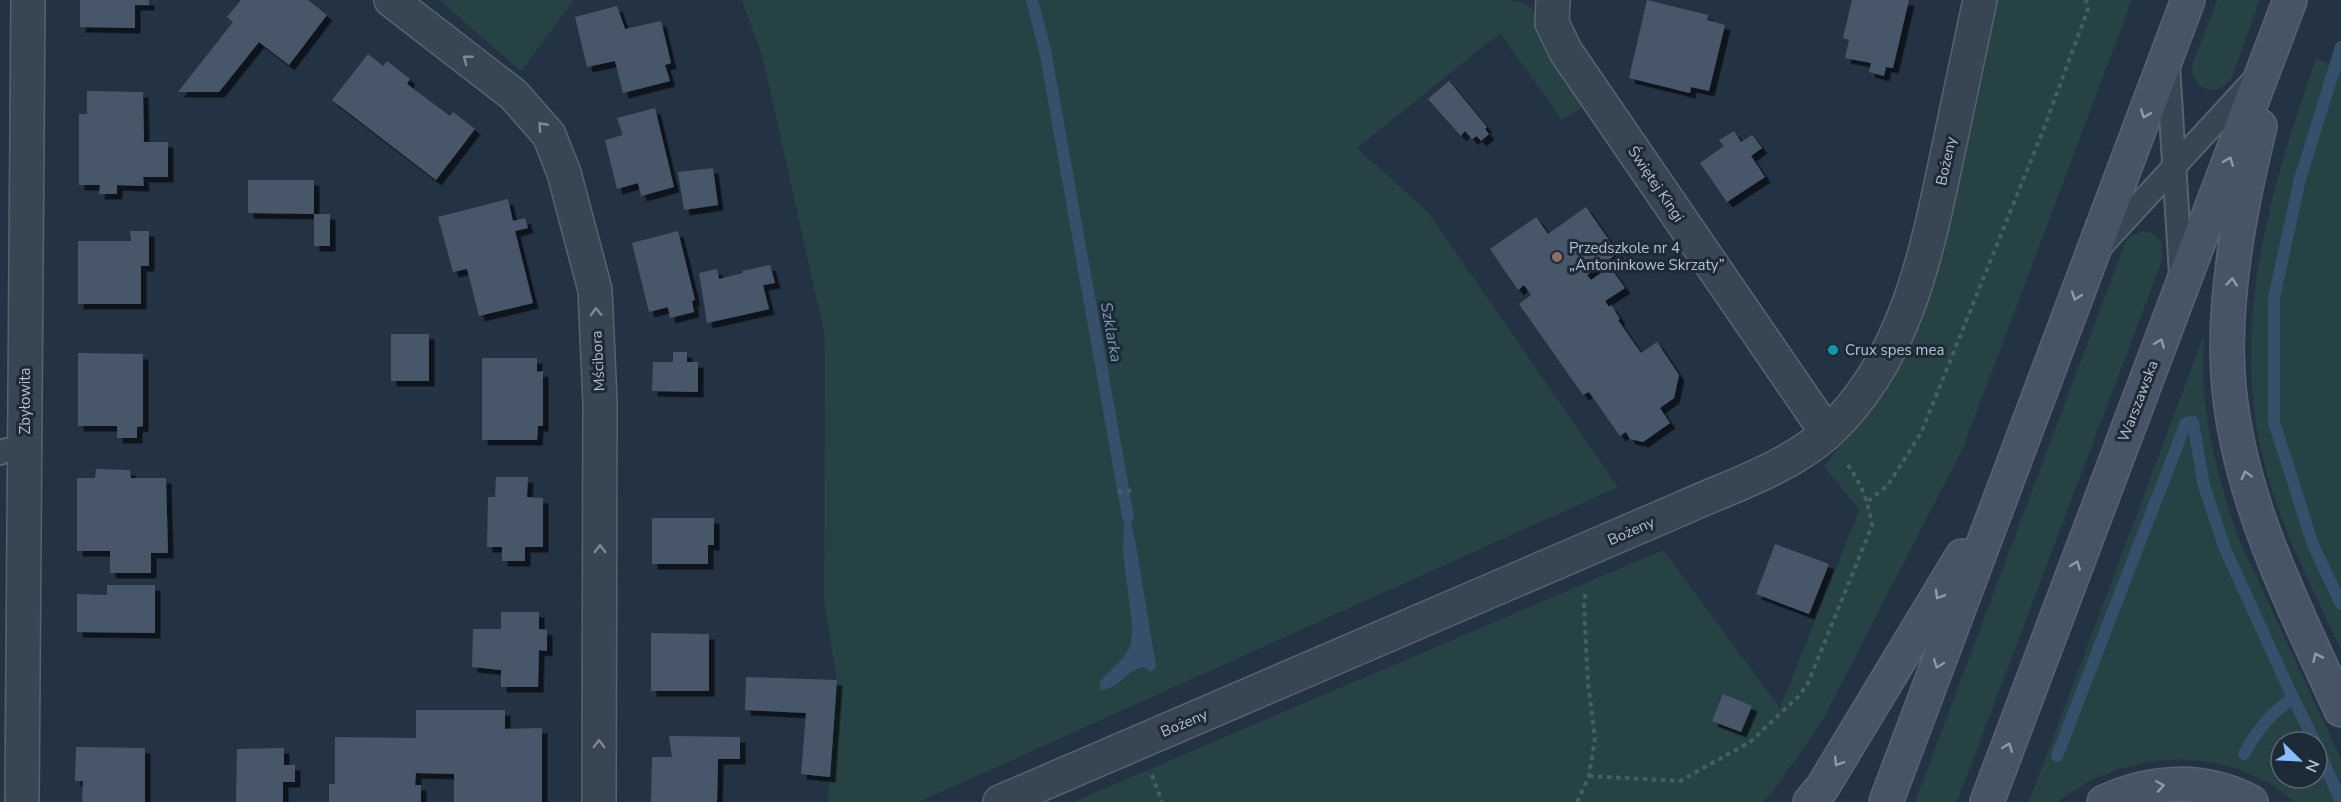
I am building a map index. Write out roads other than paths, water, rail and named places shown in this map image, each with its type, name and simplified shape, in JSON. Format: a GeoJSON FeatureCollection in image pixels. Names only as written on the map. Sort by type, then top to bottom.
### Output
{"type":"FeatureCollection","features":[{"type":"Feature","properties":{"kind":"main road"},"geometry":{"type":"LineString","coordinates":[[1886,802],[2188,0]]}},
{"type":"Feature","properties":{"kind":"main road"},"geometry":{"type":"LineString","coordinates":[[2291,0],[2258,133],[2240,232],[2229,320],[2229,387],[2239,452],[2263,532],[2277,570],[2341,710]]}},
{"type":"Feature","properties":{"kind":"main road","name":"Warszawska"},"geometry":{"type":"LineString","coordinates":[[1987,802],[2291,0]]}},
{"type":"Feature","properties":{"kind":"main road"},"geometry":{"type":"LineString","coordinates":[[1810,802],[1822,788],[1888,682],[2010,471]]}},
{"type":"Feature","properties":{"kind":"main road"},"geometry":{"type":"LineString","coordinates":[[2104,802],[2152,787],[2186,783],[2225,790],[2251,802]]}},
{"type":"Feature","properties":{"kind":"street","name":"Zbyłowita"},"geometry":{"type":"LineString","coordinates":[[22,802],[12,451],[28,0]]}},
{"type":"Feature","properties":{"kind":"street","name":"Mścibora"},"geometry":{"type":"LineString","coordinates":[[391,0],[514,95],[549,135],[564,173],[595,290],[600,402],[599,802]]}},
{"type":"Feature","properties":{"kind":"street","name":"Bożeny"},"geometry":{"type":"LineString","coordinates":[[1000,802],[1753,477],[1805,449],[1827,433],[1848,411],[1873,378],[1887,356],[1906,315],[1935,212],[1980,0]]}},
{"type":"Feature","properties":{"kind":"street","name":"Świętej Kingi"},"geometry":{"type":"LineString","coordinates":[[1553,11],[1566,52],[1827,433]]}},
{"type":"Feature","properties":{"kind":"lane"},"geometry":{"type":"LineString","coordinates":[[2167,55],[2182,285]]}},
{"type":"Feature","properties":{"kind":"lane"},"geometry":{"type":"LineString","coordinates":[[2090,258],[2263,70]]}},
{"type":"Feature","properties":{"kind":"water"},"geometry":{"type":"Polygon","coordinates":[[[1125,500],[1136,544],[1156,667],[1151,672],[1144,667],[1133,671],[1112,687],[1100,690],[1100,681],[1124,657],[1131,644],[1132,625],[1123,551],[1125,500]]]}},
{"type":"Feature","properties":{"kind":"waterway","name":"Szklarka"},"geometry":{"type":"LineString","coordinates":[[1032,0],[1045,50],[1128,517]]}},
{"type":"Feature","properties":{"kind":"waterway"},"geometry":{"type":"LineString","coordinates":[[2341,47],[2300,179],[2274,298],[2274,422],[2313,545],[2341,604]]}},
{"type":"Feature","properties":{"kind":"waterway"},"geometry":{"type":"LineString","coordinates":[[2057,756],[2186,423],[2193,422],[2204,486],[2225,549],[2309,730]]}},
{"type":"Feature","properties":{"kind":"waterway"},"geometry":{"type":"LineString","coordinates":[[2244,754],[2265,723],[2293,698]]}},
{"type":"Feature","properties":{"kind":"waterway"},"geometry":{"type":"LineString","coordinates":[[2329,774],[2341,802]]}},
{"type":"Feature","properties":{"kind":"place","name":"Przedszkole nr 4 „Antoninkowe Skrzaty”"},"geometry":{"type":"Point","coordinates":[1557,257]}},
{"type":"Feature","properties":{"kind":"place","name":"Crux spes mea"},"geometry":{"type":"Point","coordinates":[1833,350]}}]}
